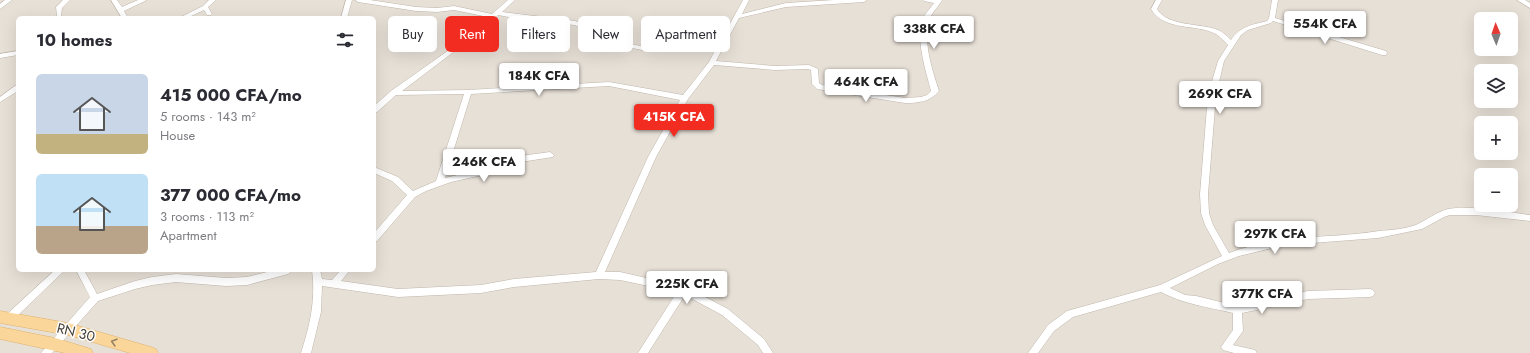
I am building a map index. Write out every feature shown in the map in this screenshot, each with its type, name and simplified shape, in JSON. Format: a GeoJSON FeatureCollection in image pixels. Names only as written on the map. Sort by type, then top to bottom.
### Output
{"type":"FeatureCollection","features":[{"type":"Feature","properties":{"kind":"main road","name":"RN 30"},"geometry":{"type":"LineString","coordinates":[[4,317],[68,329],[151,353]]}},
{"type":"Feature","properties":{"kind":"main road","name":"RN 30"},"geometry":{"type":"LineString","coordinates":[[0,333],[50,348],[86,353]]}},
{"type":"Feature","properties":{"kind":"street"},"geometry":{"type":"LineString","coordinates":[[0,7],[9,0]]}},
{"type":"Feature","properties":{"kind":"street"},"geometry":{"type":"LineString","coordinates":[[59,15],[59,7],[67,0]]}},
{"type":"Feature","properties":{"kind":"street"},"geometry":{"type":"LineString","coordinates":[[114,0],[124,16]]}},
{"type":"Feature","properties":{"kind":"street"},"geometry":{"type":"LineString","coordinates":[[120,10],[144,0]]}},
{"type":"Feature","properties":{"kind":"street"},"geometry":{"type":"LineString","coordinates":[[187,16],[205,8],[213,0]]}},
{"type":"Feature","properties":{"kind":"street"},"geometry":{"type":"LineString","coordinates":[[344,16],[346,0]]}},
{"type":"Feature","properties":{"kind":"street"},"geometry":{"type":"LineString","coordinates":[[358,0],[416,9],[437,10],[454,8],[575,23],[593,29],[612,40],[641,48]]}},
{"type":"Feature","properties":{"kind":"street"},"geometry":{"type":"LineString","coordinates":[[376,108],[394,93],[458,46],[512,0]]}},
{"type":"Feature","properties":{"kind":"street"},"geometry":{"type":"LineString","coordinates":[[730,30],[746,0]]}},
{"type":"Feature","properties":{"kind":"street"},"geometry":{"type":"LineString","coordinates":[[736,17],[786,5],[864,0]]}},
{"type":"Feature","properties":{"kind":"street"},"geometry":{"type":"LineString","coordinates":[[712,63],[775,68],[809,67],[814,69],[816,84],[820,87],[893,99],[919,100],[929,97],[935,91],[924,48],[927,17],[938,1],[926,0]]}},
{"type":"Feature","properties":{"kind":"street"},"geometry":{"type":"LineString","coordinates":[[1159,0],[1154,9],[1156,15],[1159,17],[1178,24],[1209,29],[1223,36],[1231,44]]}},
{"type":"Feature","properties":{"kind":"street"},"geometry":{"type":"LineString","coordinates":[[1227,257],[1209,225],[1205,213],[1204,194],[1212,95],[1222,61],[1231,44],[1241,31],[1265,24],[1272,19],[1275,0]]}},
{"type":"Feature","properties":{"kind":"street"},"geometry":{"type":"LineString","coordinates":[[1520,0],[1530,6]]}},
{"type":"Feature","properties":{"kind":"street"},"geometry":{"type":"LineString","coordinates":[[205,8],[209,14]]}},
{"type":"Feature","properties":{"kind":"street"},"geometry":{"type":"LineString","coordinates":[[1272,19],[1384,53]]}},
{"type":"Feature","properties":{"kind":"street"},"geometry":{"type":"LineString","coordinates":[[599,275],[652,157],[685,98],[712,63],[718,52]]}},
{"type":"Feature","properties":{"kind":"street"},"geometry":{"type":"LineString","coordinates":[[0,56],[16,53]]}},
{"type":"Feature","properties":{"kind":"street"},"geometry":{"type":"LineString","coordinates":[[394,93],[468,92],[609,84],[685,98]]}},
{"type":"Feature","properties":{"kind":"street"},"geometry":{"type":"LineString","coordinates":[[0,100],[16,89]]}},
{"type":"Feature","properties":{"kind":"street"},"geometry":{"type":"LineString","coordinates":[[440,182],[468,92]]}},
{"type":"Feature","properties":{"kind":"street"},"geometry":{"type":"LineString","coordinates":[[376,236],[412,195],[440,182],[480,174],[513,160],[550,155]]}},
{"type":"Feature","properties":{"kind":"street"},"geometry":{"type":"LineString","coordinates":[[376,171],[390,175],[406,187],[412,195]]}},
{"type":"Feature","properties":{"kind":"street"},"geometry":{"type":"LineString","coordinates":[[1033,353],[1051,328],[1070,314],[1162,288],[1227,257],[1250,250],[1285,242],[1378,235],[1410,229],[1419,227],[1442,214],[1450,212],[1476,212],[1530,218]]}},
{"type":"Feature","properties":{"kind":"street"},"geometry":{"type":"LineString","coordinates":[[4,317],[59,272]]}},
{"type":"Feature","properties":{"kind":"street"},"geometry":{"type":"LineString","coordinates":[[81,272],[86,284],[95,298]]}},
{"type":"Feature","properties":{"kind":"street"},"geometry":{"type":"LineString","coordinates":[[50,348],[95,298],[135,285],[176,278],[226,282],[247,281],[281,272]]}},
{"type":"Feature","properties":{"kind":"street"},"geometry":{"type":"LineString","coordinates":[[306,353],[315,323],[320,297],[316,272]]}},
{"type":"Feature","properties":{"kind":"street"},"geometry":{"type":"LineString","coordinates":[[334,284],[344,272]]}},
{"type":"Feature","properties":{"kind":"street"},"geometry":{"type":"LineString","coordinates":[[319,282],[398,293],[481,289],[514,283],[599,275],[620,276],[683,290],[725,312],[760,342],[768,353]]}},
{"type":"Feature","properties":{"kind":"street"},"geometry":{"type":"LineString","coordinates":[[1162,288],[1181,298],[1196,300],[1236,310],[1308,295],[1370,293]]}},
{"type":"Feature","properties":{"kind":"street"},"geometry":{"type":"LineString","coordinates":[[643,353],[683,290]]}},
{"type":"Feature","properties":{"kind":"street"},"geometry":{"type":"LineString","coordinates":[[1236,310],[1238,331],[1226,347],[1252,353]]}},
{"type":"Feature","properties":{"kind":"shaded area"},"geometry":{"type":"Polygon","coordinates":[[[0,0],[1530,0],[1530,353],[0,353],[0,0]]]}}]}
